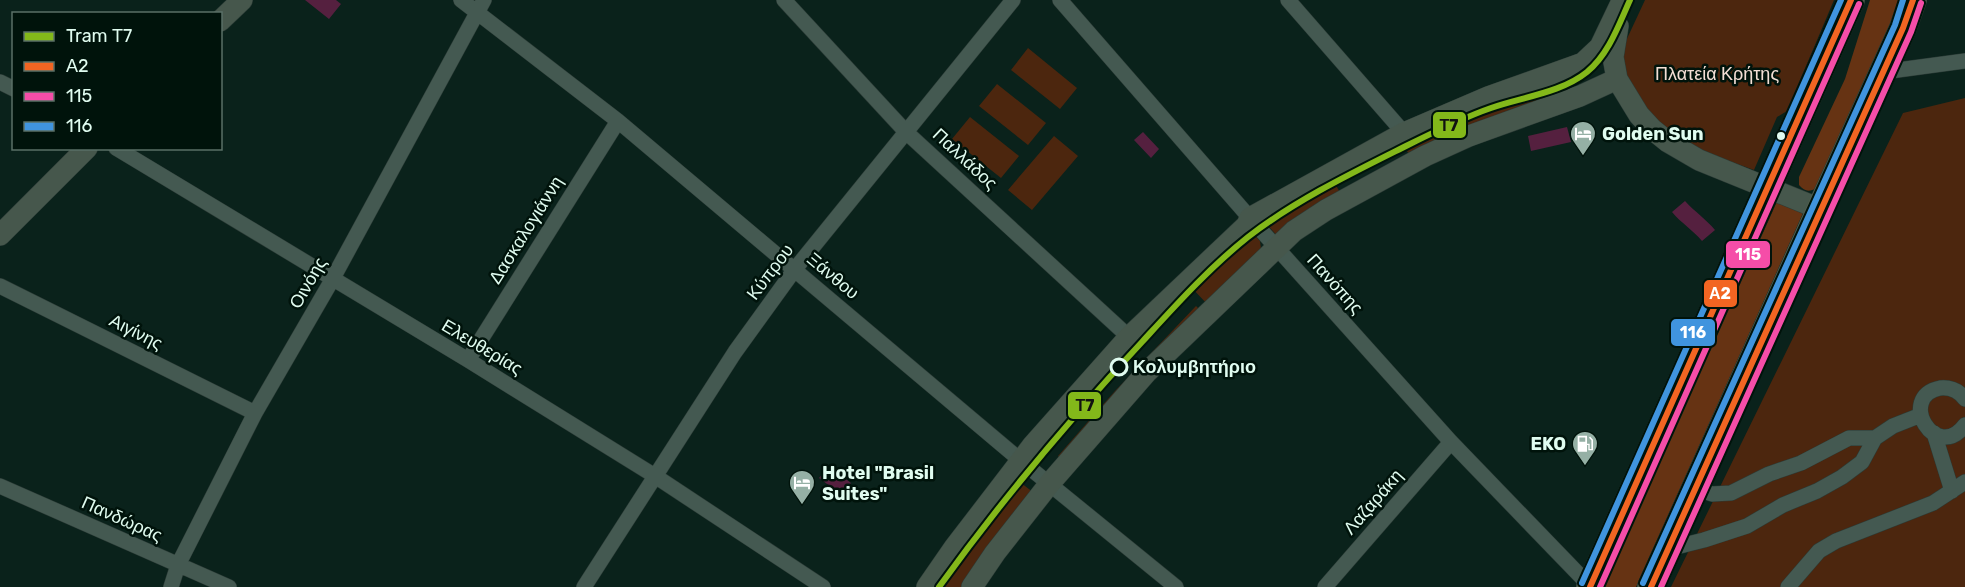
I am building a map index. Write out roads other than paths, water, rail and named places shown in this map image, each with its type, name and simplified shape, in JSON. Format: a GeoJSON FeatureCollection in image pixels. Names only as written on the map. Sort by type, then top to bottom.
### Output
{"type":"FeatureCollection","features":[{"type":"Feature","properties":{"kind":"highway"},"geometry":{"type":"LineString","coordinates":[[1651,587],[1914,0]]}},
{"type":"Feature","properties":{"kind":"highway"},"geometry":{"type":"LineString","coordinates":[[1590,587],[1849,4]]}},
{"type":"Feature","properties":{"kind":"street"},"geometry":{"type":"LineString","coordinates":[[222,19],[242,0]]}},
{"type":"Feature","properties":{"kind":"street","name":"Ξάνθου"},"geometry":{"type":"LineString","coordinates":[[461,0],[480,6],[1020,460],[1176,587]]}},
{"type":"Feature","properties":{"kind":"street","name":"Παλλάδος"},"geometry":{"type":"LineString","coordinates":[[784,0],[906,132],[1130,337]]}},
{"type":"Feature","properties":{"kind":"street","name":"Κύπρου"},"geometry":{"type":"LineString","coordinates":[[584,587],[735,352],[795,269],[1013,0]]}},
{"type":"Feature","properties":{"kind":"street","name":"Πανόπης"},"geometry":{"type":"LineString","coordinates":[[1060,0],[1250,218],[1451,442],[1590,587]]}},
{"type":"Feature","properties":{"kind":"street"},"geometry":{"type":"LineString","coordinates":[[1288,0],[1404,133]]}},
{"type":"Feature","properties":{"kind":"street"},"geometry":{"type":"LineString","coordinates":[[927,587],[1020,460],[1130,337],[1247,225],[1250,218],[1404,133],[1488,97],[1583,63],[1600,47],[1622,0]]}},
{"type":"Feature","properties":{"kind":"street"},"geometry":{"type":"LineString","coordinates":[[1622,0],[1613,57],[1617,79],[1639,115],[1668,142],[1699,160],[1820,209]]}},
{"type":"Feature","properties":{"kind":"street","name":"Οινόης"},"geometry":{"type":"LineString","coordinates":[[171,587],[178,565],[255,413],[332,280],[480,6]]}},
{"type":"Feature","properties":{"kind":"street"},"geometry":{"type":"LineString","coordinates":[[1883,72],[1965,61]]}},
{"type":"Feature","properties":{"kind":"street"},"geometry":{"type":"LineString","coordinates":[[972,587],[995,553],[1050,483],[1146,373],[1294,231],[1326,210],[1425,156],[1469,136],[1580,96],[1617,79]]}},
{"type":"Feature","properties":{"kind":"street","name":"Δασκαλογιάννη"},"geometry":{"type":"LineString","coordinates":[[468,360],[618,121]]}},
{"type":"Feature","properties":{"kind":"street"},"geometry":{"type":"LineString","coordinates":[[0,235],[85,150]]}},
{"type":"Feature","properties":{"kind":"street","name":"Ελευθερίας"},"geometry":{"type":"LineString","coordinates":[[119,150],[468,360],[655,476],[823,587]]}},
{"type":"Feature","properties":{"kind":"street","name":"Αιγίνης"},"geometry":{"type":"LineString","coordinates":[[0,286],[255,413]]}},
{"type":"Feature","properties":{"kind":"street"},"geometry":{"type":"LineString","coordinates":[[1965,399],[1950,388],[1935,390],[1924,400],[1921,415],[1923,422],[1934,433],[1942,436],[1957,433],[1965,424]]}},
{"type":"Feature","properties":{"kind":"street"},"geometry":{"type":"LineString","coordinates":[[1668,549],[1747,526],[1783,505],[1817,491],[1862,462],[1875,438],[1893,426],[1921,415]]}},
{"type":"Feature","properties":{"kind":"street"},"geometry":{"type":"LineString","coordinates":[[1934,433],[1952,491]]}},
{"type":"Feature","properties":{"kind":"street"},"geometry":{"type":"LineString","coordinates":[[1695,488],[1712,494],[1731,492],[1769,474],[1801,463],[1849,438],[1875,438]]}},
{"type":"Feature","properties":{"kind":"street","name":"Λαζαράκη"},"geometry":{"type":"LineString","coordinates":[[1325,587],[1451,442]]}},
{"type":"Feature","properties":{"kind":"street"},"geometry":{"type":"LineString","coordinates":[[1788,587],[1819,551],[1836,541],[1933,503],[1965,482]]}},
{"type":"Feature","properties":{"kind":"street","name":"Πανδώρας"},"geometry":{"type":"LineString","coordinates":[[0,486],[229,587]]}},
{"type":"Feature","properties":{"kind":"tram line","name":"Τ7"},"geometry":{"type":"LineString","coordinates":[[939,587],[1011,492],[1088,401],[1206,274],[1248,237],[1305,199],[1448,125],[1503,104],[1553,90],[1577,79],[1595,65],[1601,57],[1613,38],[1630,0]]}},
{"type":"Feature","properties":{"kind":"place","name":"Golden Sun"},"geometry":{"type":"Point","coordinates":[1583,157]}},
{"type":"Feature","properties":{"kind":"place","name":"Κολυμβητήριο"},"geometry":{"type":"Point","coordinates":[1119,367]}},
{"type":"Feature","properties":{"kind":"place","name":"EKO"},"geometry":{"type":"Point","coordinates":[1585,467]}},
{"type":"Feature","properties":{"kind":"place","name":"Hotel \"Brasil Suites\""},"geometry":{"type":"Point","coordinates":[802,506]}},
{"type":"Feature","properties":{"kind":"park label","name":"Πλατεία Κρήτης"},"geometry":{"type":"Point","coordinates":[1717,74]}}]}
